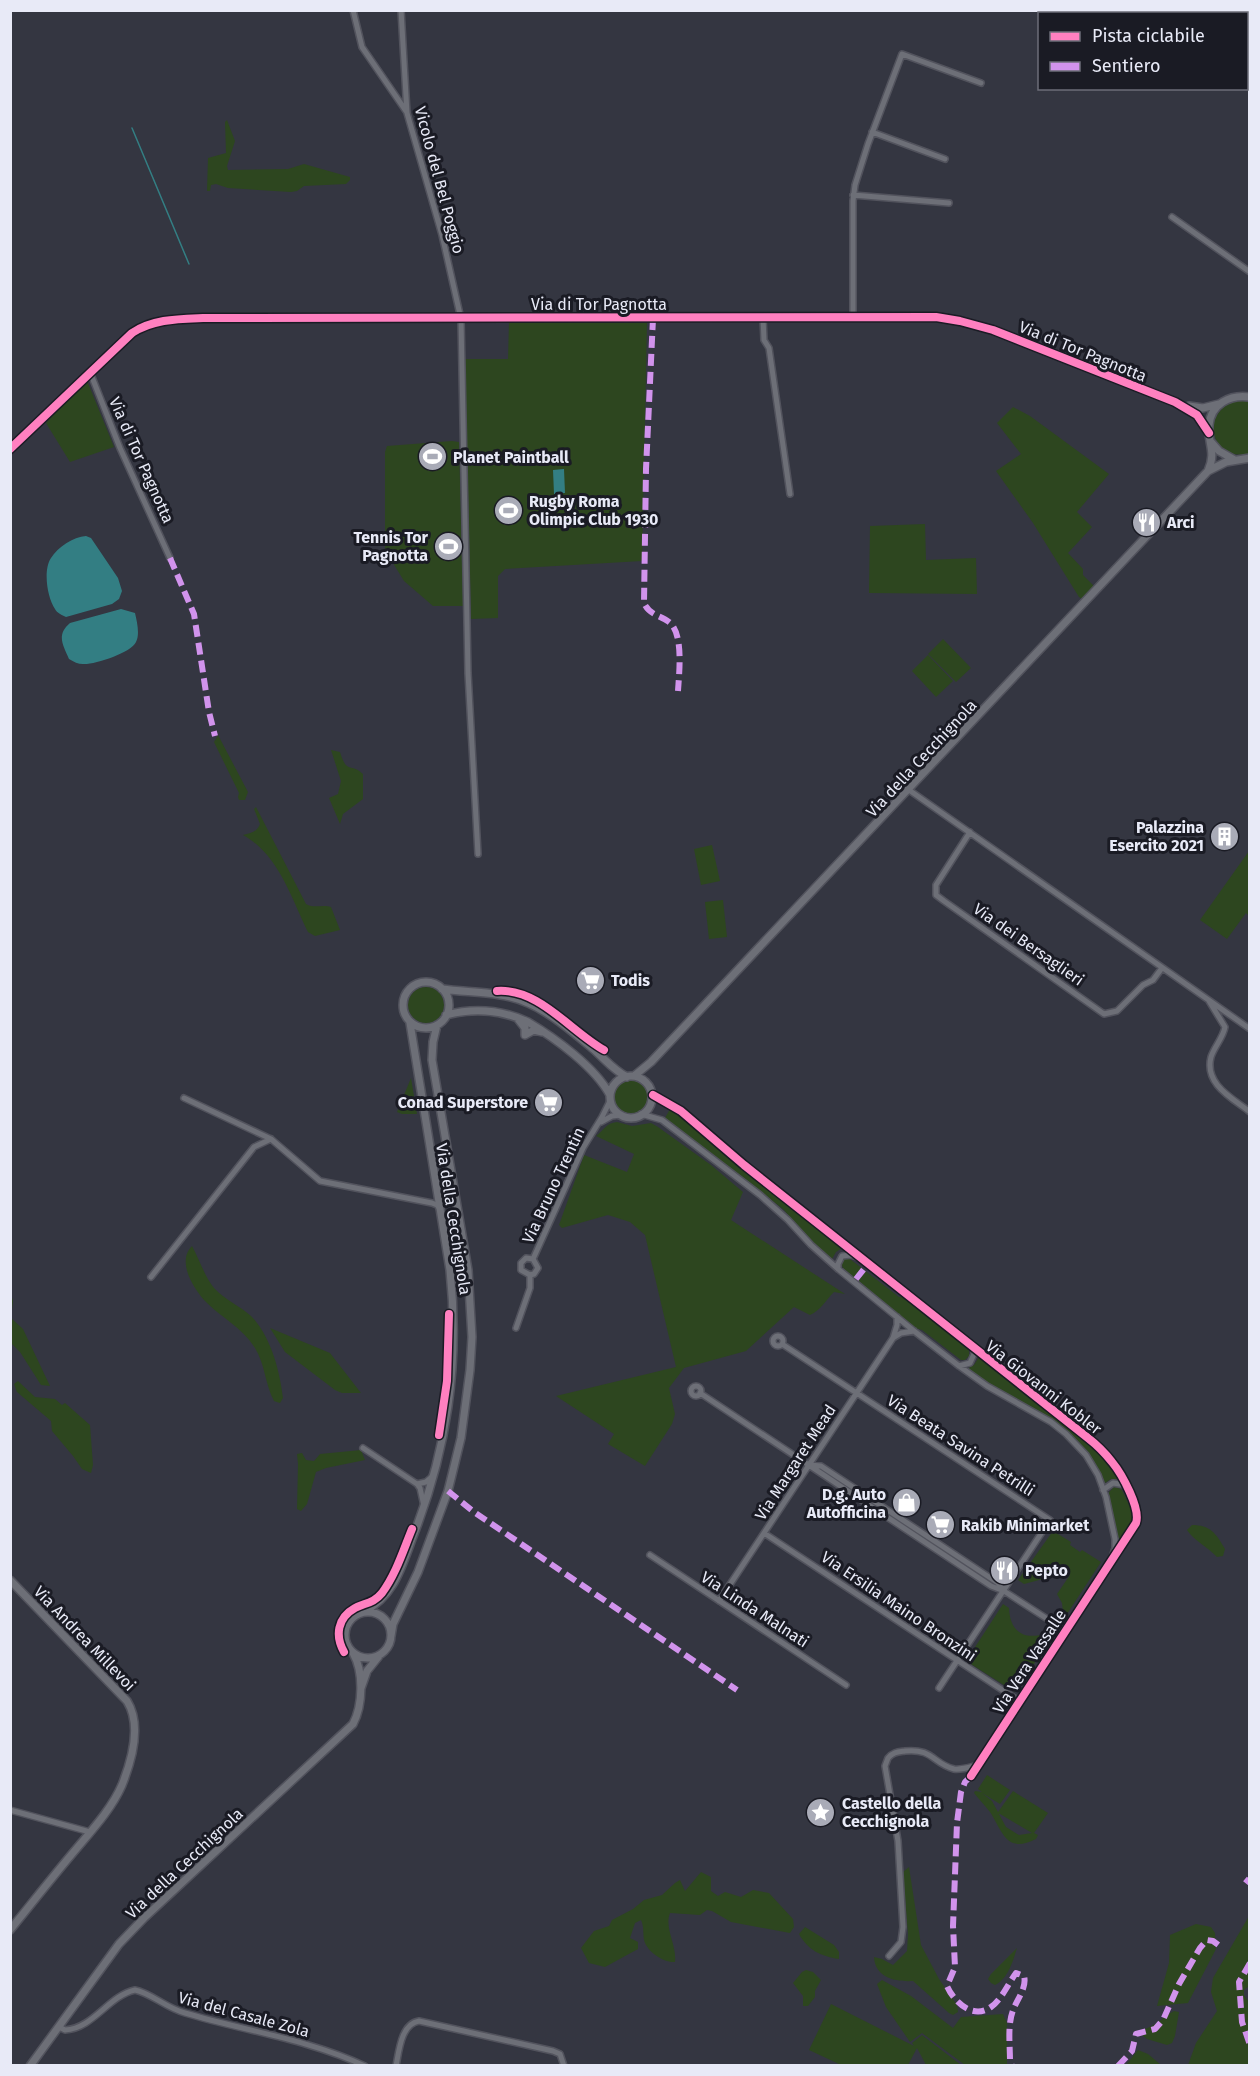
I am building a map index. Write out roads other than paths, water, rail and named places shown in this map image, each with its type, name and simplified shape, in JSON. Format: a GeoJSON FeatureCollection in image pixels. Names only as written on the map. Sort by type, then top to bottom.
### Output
{"type":"FeatureCollection","features":[{"type":"Feature","properties":{"kind":"street"},"geometry":{"type":"LineString","coordinates":[[352,10],[362,47],[407,113]]}},
{"type":"Feature","properties":{"kind":"street","name":"Vicolo del Bel Poggio"},"geometry":{"type":"LineString","coordinates":[[402,10],[407,113],[442,235],[461,319]]}},
{"type":"Feature","properties":{"kind":"street"},"geometry":{"type":"LineString","coordinates":[[853,318],[853,195],[872,132],[902,54],[981,83]]}},
{"type":"Feature","properties":{"kind":"street"},"geometry":{"type":"LineString","coordinates":[[872,132],[945,159]]}},
{"type":"Feature","properties":{"kind":"street"},"geometry":{"type":"LineString","coordinates":[[853,195],[949,203]]}},
{"type":"Feature","properties":{"kind":"street"},"geometry":{"type":"LineString","coordinates":[[1172,217],[1250,272]]}},
{"type":"Feature","properties":{"kind":"street","name":"Via di Tor Pagnotta"},"geometry":{"type":"LineString","coordinates":[[10,449],[90,372],[139,329],[168,320],[203,318],[931,317],[977,325],[1023,341],[1175,402],[1200,408],[1220,403]]}},
{"type":"Feature","properties":{"kind":"street"},"geometry":{"type":"LineString","coordinates":[[763,318],[764,340],[769,348],[790,494]]}},
{"type":"Feature","properties":{"kind":"street"},"geometry":{"type":"LineString","coordinates":[[461,319],[468,673],[478,854]]}},
{"type":"Feature","properties":{"kind":"street","name":"Via di Tor Pagnotta"},"geometry":{"type":"LineString","coordinates":[[90,372],[120,448],[170,558]]}},
{"type":"Feature","properties":{"kind":"street"},"geometry":{"type":"LineString","coordinates":[[1208,471],[1212,460],[1212,443],[1209,433],[1212,414],[1220,403],[1230,397],[1247,396]]}},
{"type":"Feature","properties":{"kind":"street","name":"Via di Tor Pagnotta"},"geometry":{"type":"LineString","coordinates":[[1175,402],[1197,415],[1209,433]]}},
{"type":"Feature","properties":{"kind":"street"},"geometry":{"type":"LineString","coordinates":[[1212,443],[1222,454],[1236,459]]}},
{"type":"Feature","properties":{"kind":"street","name":"Via della Cecchignola"},"geometry":{"type":"LineString","coordinates":[[631,1076],[651,1062],[1208,471],[1236,459],[1250,458]]}},
{"type":"Feature","properties":{"kind":"street"},"geometry":{"type":"LineString","coordinates":[[909,790],[1250,1029]]}},
{"type":"Feature","properties":{"kind":"street","name":"Via dei Bersaglieri"},"geometry":{"type":"LineString","coordinates":[[970,832],[935,890],[936,895],[974,922],[1104,1014],[1117,1011],[1143,985],[1153,980],[1162,968]]}},
{"type":"Feature","properties":{"kind":"street"},"geometry":{"type":"LineString","coordinates":[[442,989],[448,998],[446,1015],[437,1024],[427,1028],[410,1023],[403,1005],[414,985],[427,983],[442,989],[502,995],[529,1003],[542,1010],[592,1048],[614,1070],[648,1084]]}},
{"type":"Feature","properties":{"kind":"street"},"geometry":{"type":"LineString","coordinates":[[1208,1000],[1225,1027],[1211,1058],[1212,1078],[1217,1086],[1250,1112]]}},
{"type":"Feature","properties":{"kind":"street"},"geometry":{"type":"LineString","coordinates":[[446,1015],[464,1010],[495,1012],[528,1022],[561,1045],[566,1058],[578,1059],[594,1073],[610,1098],[612,1109],[621,1115],[641,1114],[650,1106],[653,1095],[648,1084],[651,1062]]}},
{"type":"Feature","properties":{"kind":"street"},"geometry":{"type":"LineString","coordinates":[[512,1016],[525,1028],[525,1035],[534,1030],[544,1033]]}},
{"type":"Feature","properties":{"kind":"street","name":"Via della Cecchignola"},"geometry":{"type":"LineString","coordinates":[[363,1612],[376,1606],[392,1587],[424,1508],[447,1420],[453,1357],[453,1303],[441,1212],[410,1023]]}},
{"type":"Feature","properties":{"kind":"street","name":"Via della Cecchignola"},"geometry":{"type":"LineString","coordinates":[[391,1636],[393,1624],[418,1572],[448,1491],[461,1438],[469,1379],[472,1337],[468,1270],[432,1060],[437,1024]]}},
{"type":"Feature","properties":{"kind":"street"},"geometry":{"type":"LineString","coordinates":[[610,1098],[615,1084],[631,1076]]}},
{"type":"Feature","properties":{"kind":"street","name":"Via Giovanni Kobler"},"geometry":{"type":"LineString","coordinates":[[653,1095],[681,1111],[744,1165],[1097,1446],[1115,1465],[1138,1512],[1138,1519],[1132,1532],[1111,1562]]}},
{"type":"Feature","properties":{"kind":"street"},"geometry":{"type":"LineString","coordinates":[[184,1098],[271,1139],[320,1181],[418,1200],[437,1205],[441,1212]]}},
{"type":"Feature","properties":{"kind":"street","name":"Via Bruno Trentin"},"geometry":{"type":"LineString","coordinates":[[533,1259],[583,1148],[610,1098]]}},
{"type":"Feature","properties":{"kind":"street","name":"Via Giovanni Kobler"},"geometry":{"type":"LineString","coordinates":[[641,1114],[660,1119],[723,1166],[782,1214],[838,1269],[959,1366],[987,1386],[1051,1422],[1066,1434],[1090,1459],[1103,1490],[1116,1543],[1111,1562]]}},
{"type":"Feature","properties":{"kind":"street","name":"Via Bruno Trentin"},"geometry":{"type":"LineString","coordinates":[[599,1122],[621,1115]]}},
{"type":"Feature","properties":{"kind":"street"},"geometry":{"type":"LineString","coordinates":[[151,1277],[254,1147],[271,1139]]}},
{"type":"Feature","properties":{"kind":"street"},"geometry":{"type":"LineString","coordinates":[[418,1200],[431,1198],[436,1195],[437,1189]]}},
{"type":"Feature","properties":{"kind":"street","name":"Via Giovanni Kobler"},"geometry":{"type":"LineString","coordinates":[[838,1269],[839,1259],[845,1254],[857,1257],[868,1264]]}},
{"type":"Feature","properties":{"kind":"street","name":"Via Bruno Trentin"},"geometry":{"type":"LineString","coordinates":[[533,1259],[538,1268],[534,1274],[524,1273],[521,1267],[523,1260],[533,1259]]}},
{"type":"Feature","properties":{"kind":"street","name":"Via Bruno Trentin"},"geometry":{"type":"LineString","coordinates":[[516,1328],[530,1288],[530,1275]]}},
{"type":"Feature","properties":{"kind":"street","name":"Via Margaret Mead"},"geometry":{"type":"LineString","coordinates":[[719,1601],[893,1338],[897,1317]]}},
{"type":"Feature","properties":{"kind":"street"},"geometry":{"type":"LineString","coordinates":[[893,1338],[901,1333],[914,1332]]}},
{"type":"Feature","properties":{"kind":"street","name":"Via Beata Savina Petrilli"},"geometry":{"type":"LineString","coordinates":[[782,1344],[1050,1520],[1004,1591]]}},
{"type":"Feature","properties":{"kind":"street","name":"Via Giovanni Kobler"},"geometry":{"type":"LineString","coordinates":[[959,1366],[970,1363],[974,1349]]}},
{"type":"Feature","properties":{"kind":"street"},"geometry":{"type":"LineString","coordinates":[[700,1393],[940,1548],[995,1588],[1004,1591],[1065,1631]]}},
{"type":"Feature","properties":{"kind":"street"},"geometry":{"type":"LineString","coordinates":[[363,1448],[417,1484],[424,1508]]}},
{"type":"Feature","properties":{"kind":"street"},"geometry":{"type":"LineString","coordinates":[[417,1484],[426,1482],[435,1473]]}},
{"type":"Feature","properties":{"kind":"street"},"geometry":{"type":"LineString","coordinates":[[1103,1490],[1110,1484],[1126,1485]]}},
{"type":"Feature","properties":{"kind":"street","name":"Via Ersilia Maino Bronzini"},"geometry":{"type":"LineString","coordinates":[[764,1533],[1019,1701]]}},
{"type":"Feature","properties":{"kind":"street","name":"Via Linda Malnati"},"geometry":{"type":"LineString","coordinates":[[650,1555],[846,1685]]}},
{"type":"Feature","properties":{"kind":"street","name":"Via Vera Vassalle"},"geometry":{"type":"LineString","coordinates":[[971,1776],[1111,1562]]}},
{"type":"Feature","properties":{"kind":"street","name":"Via Andrea Millevoi"},"geometry":{"type":"LineString","coordinates":[[10,1580],[127,1701],[134,1716],[135,1733],[122,1785],[109,1808],[10,1930]]}},
{"type":"Feature","properties":{"kind":"street"},"geometry":{"type":"LineString","coordinates":[[939,1688],[1004,1591]]}},
{"type":"Feature","properties":{"kind":"street"},"geometry":{"type":"LineString","coordinates":[[372,1612],[380,1614],[390,1626],[391,1636],[390,1643],[379,1655],[368,1658],[353,1653],[346,1642],[346,1627],[355,1615],[372,1612]]}},
{"type":"Feature","properties":{"kind":"street","name":"Via della Cecchignola"},"geometry":{"type":"LineString","coordinates":[[30,2066],[119,1944],[348,1728],[356,1717],[360,1690],[359,1668],[353,1653]]}},
{"type":"Feature","properties":{"kind":"street","name":"Via della Cecchignola"},"geometry":{"type":"LineString","coordinates":[[360,1690],[367,1671],[379,1655]]}},
{"type":"Feature","properties":{"kind":"street"},"geometry":{"type":"LineString","coordinates":[[889,1956],[901,1942],[903,1927],[898,1841],[885,1766],[888,1758],[894,1753],[919,1750],[954,1769],[978,1765]]}},
{"type":"Feature","properties":{"kind":"street"},"geometry":{"type":"LineString","coordinates":[[10,1810],[90,1832]]}},
{"type":"Feature","properties":{"kind":"street","name":"Via del Casale Zola"},"geometry":{"type":"LineString","coordinates":[[59,2027],[65,2030],[81,2026],[135,1990],[145,1993],[178,2012],[313,2046],[365,2066]]}},
{"type":"Feature","properties":{"kind":"street"},"geometry":{"type":"LineString","coordinates":[[396,2066],[406,2029],[411,2023],[421,2021],[553,2051],[560,2054],[564,2066]]}},
{"type":"Feature","properties":{"kind":"water"},"geometry":{"type":"Polygon","coordinates":[[[564,469],[565,493],[554,494],[553,470],[564,469]]]}},
{"type":"Feature","properties":{"kind":"water"},"geometry":{"type":"Polygon","coordinates":[[[86,536],[91,538],[118,578],[122,591],[119,599],[112,604],[66,617],[60,614],[52,604],[47,584],[47,569],[51,558],[62,546],[71,540],[86,536]]]}},
{"type":"Feature","properties":{"kind":"water"},"geometry":{"type":"Polygon","coordinates":[[[121,609],[135,613],[138,635],[133,646],[112,658],[95,663],[81,664],[69,659],[62,636],[70,623],[121,609]]]}},
{"type":"Feature","properties":{"kind":"waterway"},"geometry":{"type":"LineString","coordinates":[[132,128],[189,264]]}},
{"type":"Feature","properties":{"kind":"place","name":"Planet Paintball"},"geometry":{"type":"Point","coordinates":[432,457]}},
{"type":"Feature","properties":{"kind":"place","name":"Rugby Roma Olimpic Club 1930"},"geometry":{"type":"Point","coordinates":[508,510]}},
{"type":"Feature","properties":{"kind":"place","name":"Arci"},"geometry":{"type":"Point","coordinates":[1146,522]}},
{"type":"Feature","properties":{"kind":"place","name":"Tennis Tor Pagnotta"},"geometry":{"type":"Point","coordinates":[449,546]}},
{"type":"Feature","properties":{"kind":"place","name":"Palazzina Esercito 2021"},"geometry":{"type":"Point","coordinates":[1225,836]}},
{"type":"Feature","properties":{"kind":"place","name":"Todis"},"geometry":{"type":"Point","coordinates":[590,980]}},
{"type":"Feature","properties":{"kind":"place","name":"Conad Superstore"},"geometry":{"type":"Point","coordinates":[549,1102]}},
{"type":"Feature","properties":{"kind":"place","name":"D.g. Auto Autofficina"},"geometry":{"type":"Point","coordinates":[907,1503]}},
{"type":"Feature","properties":{"kind":"place","name":"Rakib Minimarket"},"geometry":{"type":"Point","coordinates":[940,1525]}},
{"type":"Feature","properties":{"kind":"place","name":"Pepto"},"geometry":{"type":"Point","coordinates":[1004,1570]}},
{"type":"Feature","properties":{"kind":"place","name":"Castello della Cecchignola"},"geometry":{"type":"Point","coordinates":[821,1812]}}]}
